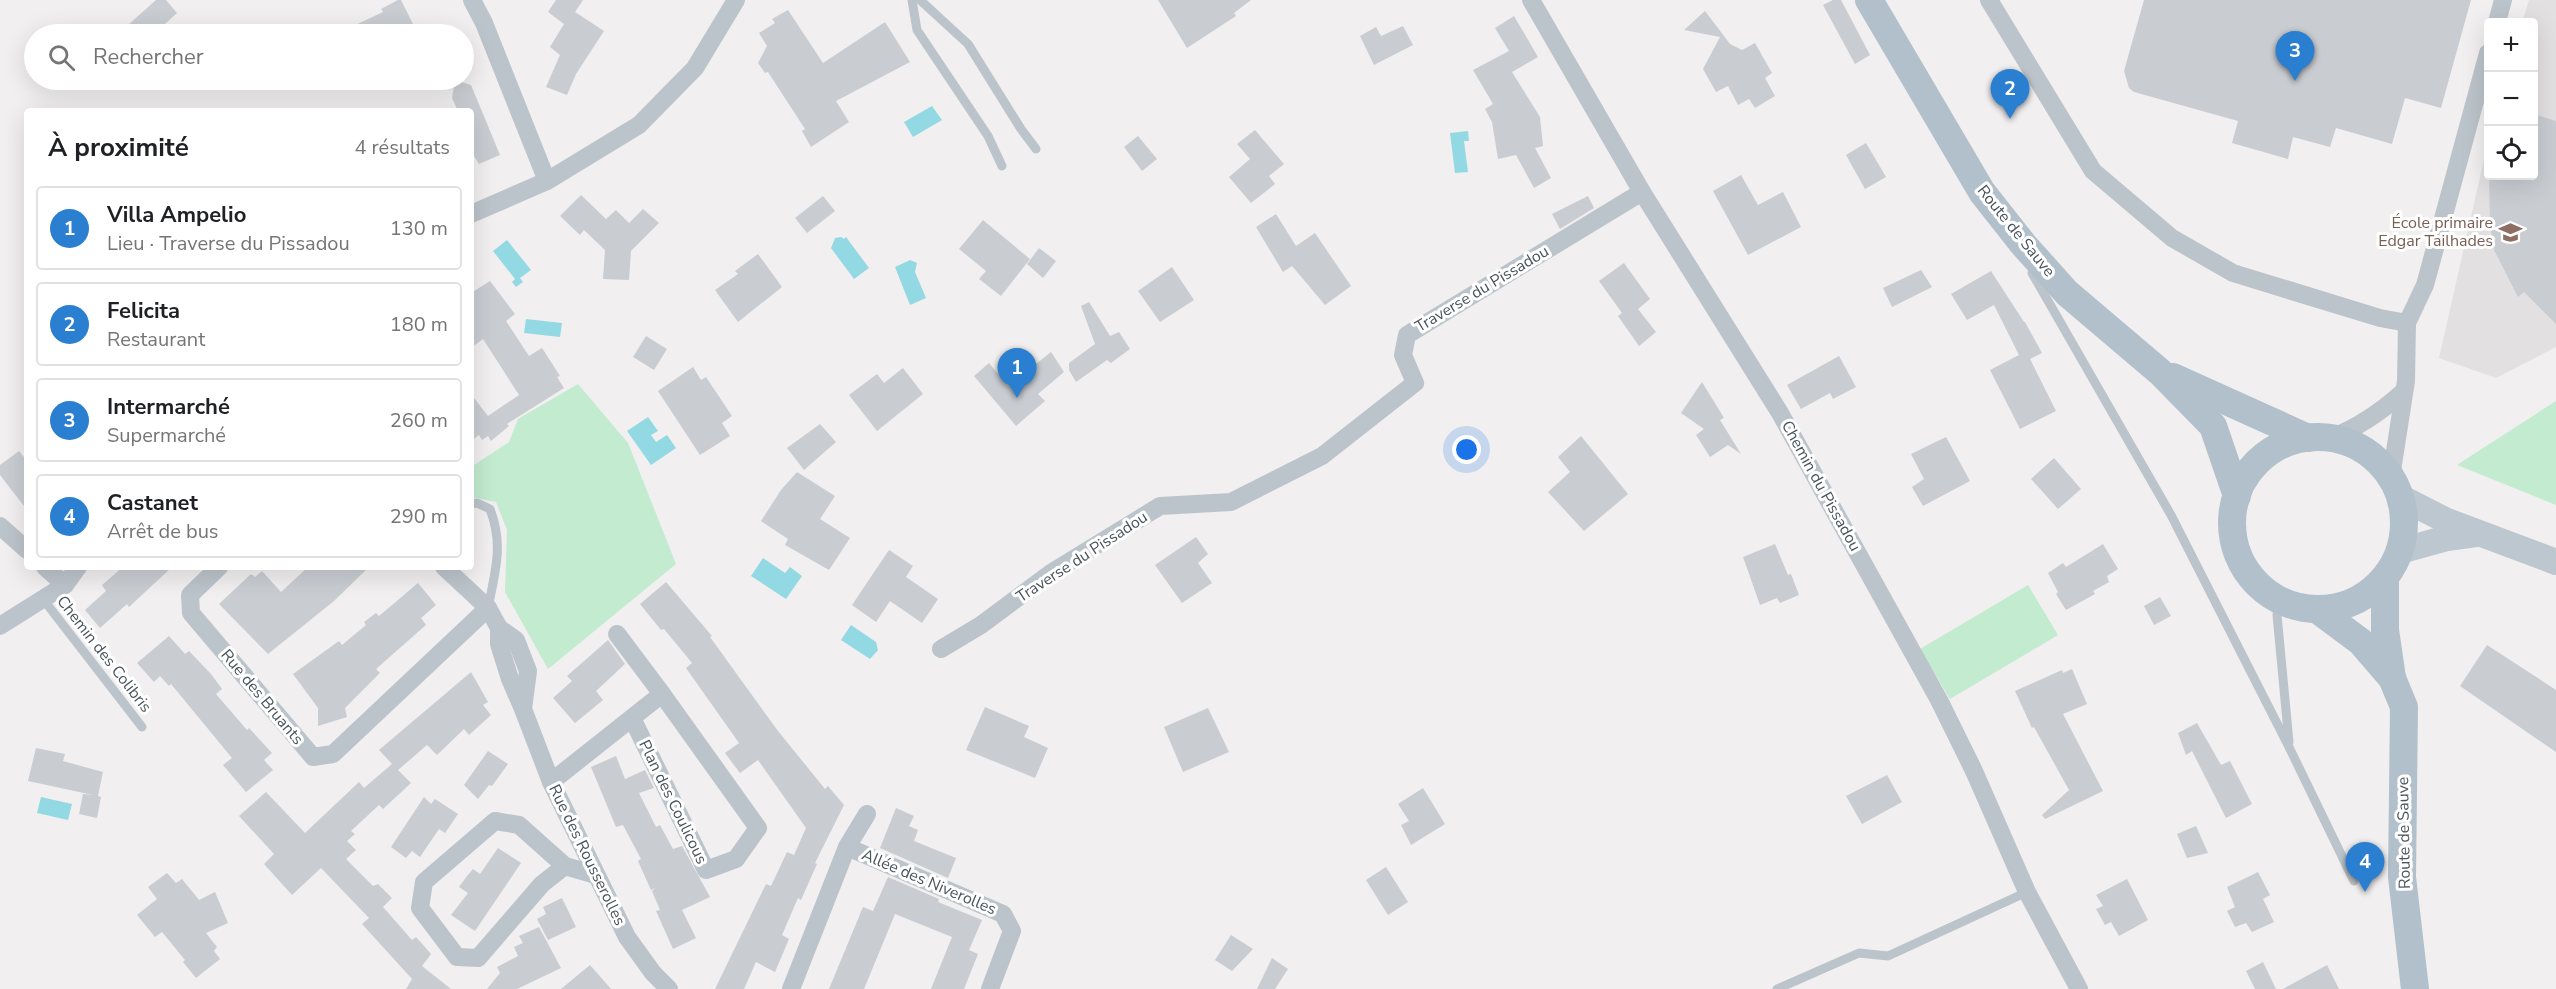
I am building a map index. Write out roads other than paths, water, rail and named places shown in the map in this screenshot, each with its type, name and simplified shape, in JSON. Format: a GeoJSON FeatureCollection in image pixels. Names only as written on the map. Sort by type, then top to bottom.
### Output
{"type":"FeatureCollection","features":[{"type":"Feature","properties":{"kind":"main road","name":"Route de Sauve"},"geometry":{"type":"LineString","coordinates":[[1869,0],[1989,201],[2023,244],[2067,293],[2160,372],[2213,426],[2237,496]]}},
{"type":"Feature","properties":{"kind":"main road","name":"Route de Sauve"},"geometry":{"type":"LineString","coordinates":[[2160,372],[2319,438]]}},
{"type":"Feature","properties":{"kind":"main road"},"geometry":{"type":"LineString","coordinates":[[2319,438],[2355,445],[2375,458],[2396,487],[2405,524],[2400,551],[2385,578],[2366,595],[2351,603],[2318,610],[2280,600],[2267,593],[2248,573],[2236,549],[2232,523],[2237,496],[2247,474],[2264,456],[2285,444],[2319,438]]}},
{"type":"Feature","properties":{"kind":"main road","name":"Route de Sauve"},"geometry":{"type":"LineString","coordinates":[[2385,578],[2385,630],[2392,678],[2404,707],[2402,877],[2415,989]]}},
{"type":"Feature","properties":{"kind":"main road","name":"Route de Sauve"},"geometry":{"type":"LineString","coordinates":[[2318,610],[2361,642],[2392,678]]}},
{"type":"Feature","properties":{"kind":"street"},"geometry":{"type":"LineString","coordinates":[[472,0],[484,23],[547,181]]}},
{"type":"Feature","properties":{"kind":"street"},"geometry":{"type":"LineString","coordinates":[[474,213],[547,181],[639,125],[695,68],[736,0]]}},
{"type":"Feature","properties":{"kind":"street","name":"Chemin du Pissadou"},"geometry":{"type":"LineString","coordinates":[[1531,0],[1642,192],[1780,413],[1939,700],[1974,771],[2027,892],[2079,989]]}},
{"type":"Feature","properties":{"kind":"street"},"geometry":{"type":"LineString","coordinates":[[1989,0],[2093,171],[2172,238],[2233,273],[2380,318],[2407,323]]}},
{"type":"Feature","properties":{"kind":"street"},"geometry":{"type":"LineString","coordinates":[[2498,18],[2503,0]]}},
{"type":"Feature","properties":{"kind":"street"},"geometry":{"type":"LineString","coordinates":[[2484,68],[2426,285],[2407,323],[2406,381],[2403,392],[2396,487],[2447,521],[2556,562]]}},
{"type":"Feature","properties":{"kind":"street","name":"Traverse du Pissadou"},"geometry":{"type":"LineString","coordinates":[[941,649],[981,625],[1051,573],[1160,506],[1231,502],[1322,456],[1414,383],[1403,355],[1407,334],[1642,192]]}},
{"type":"Feature","properties":{"kind":"street"},"geometry":{"type":"LineString","coordinates":[[2319,438],[2355,429],[2403,392]]}},
{"type":"Feature","properties":{"kind":"street"},"geometry":{"type":"LineString","coordinates":[[0,526],[24,547]]}},
{"type":"Feature","properties":{"kind":"street"},"geometry":{"type":"LineString","coordinates":[[2400,551],[2447,538],[2477,534]]}},
{"type":"Feature","properties":{"kind":"street"},"geometry":{"type":"LineString","coordinates":[[48,570],[65,585]]}},
{"type":"Feature","properties":{"kind":"street"},"geometry":{"type":"LineString","coordinates":[[0,626],[65,585],[76,570]]}},
{"type":"Feature","properties":{"kind":"street","name":"Rue des Bruants"},"geometry":{"type":"LineString","coordinates":[[216,570],[190,595],[191,613],[313,758],[333,754],[488,608]]}},
{"type":"Feature","properties":{"kind":"street","name":"Rue des Rousserolles"},"geometry":{"type":"LineString","coordinates":[[447,570],[488,608],[499,628],[516,640],[528,671],[524,709],[551,782],[650,981],[669,989]]}},
{"type":"Feature","properties":{"kind":"street","name":"Plan des Coulicous"},"geometry":{"type":"LineString","coordinates":[[617,634],[758,828],[736,859],[706,870],[632,718]]}},
{"type":"Feature","properties":{"kind":"street","name":"Plan des Coulicous"},"geometry":{"type":"LineString","coordinates":[[551,782],[662,694]]}},
{"type":"Feature","properties":{"kind":"street"},"geometry":{"type":"LineString","coordinates":[[791,989],[848,847],[867,814]]}},
{"type":"Feature","properties":{"kind":"street"},"geometry":{"type":"LineString","coordinates":[[565,866],[542,884],[478,958],[457,957],[420,908],[424,882],[495,821],[519,825],[565,866],[596,875]]}},
{"type":"Feature","properties":{"kind":"street","name":"Allée des Niverolles"},"geometry":{"type":"LineString","coordinates":[[848,847],[1003,914],[1012,932],[990,989]]}},
{"type":"Feature","properties":{"kind":"lane"},"geometry":{"type":"LineString","coordinates":[[912,0],[917,30],[988,136],[1002,166]]}},
{"type":"Feature","properties":{"kind":"lane"},"geometry":{"type":"LineString","coordinates":[[920,0],[968,44],[1036,149]]}},
{"type":"Feature","properties":{"kind":"lane"},"geometry":{"type":"LineString","coordinates":[[2032,273],[2171,515],[2354,881]]}},
{"type":"Feature","properties":{"kind":"lane"},"geometry":{"type":"LineString","coordinates":[[474,504],[490,509],[497,527],[499,549],[488,608]]}},
{"type":"Feature","properties":{"kind":"lane","name":"Chemin des Colibris"},"geometry":{"type":"LineString","coordinates":[[43,599],[142,727]]}},
{"type":"Feature","properties":{"kind":"lane"},"geometry":{"type":"LineString","coordinates":[[2280,600],[2277,615],[2289,747]]}},
{"type":"Feature","properties":{"kind":"lane"},"geometry":{"type":"LineString","coordinates":[[1777,989],[1859,953],[1888,956],[2027,892]]}},
{"type":"Feature","properties":{"kind":"water"},"geometry":{"type":"Polygon","coordinates":[[[932,106],[942,120],[913,137],[904,122],[932,106]]]}},
{"type":"Feature","properties":{"kind":"water"},"geometry":{"type":"Polygon","coordinates":[[[1468,131],[1469,141],[1464,141],[1468,172],[1455,173],[1450,133],[1468,131]]]}},
{"type":"Feature","properties":{"kind":"water"},"geometry":{"type":"Polygon","coordinates":[[[846,237],[869,268],[854,279],[831,248],[835,238],[844,239],[846,237]]]}},
{"type":"Feature","properties":{"kind":"water"},"geometry":{"type":"Polygon","coordinates":[[[507,240],[531,270],[520,278],[523,282],[516,287],[512,282],[515,279],[493,251],[507,240]]]}},
{"type":"Feature","properties":{"kind":"water"},"geometry":{"type":"Polygon","coordinates":[[[910,260],[917,263],[915,272],[926,298],[910,305],[895,267],[910,260]]]}},
{"type":"Feature","properties":{"kind":"water"},"geometry":{"type":"Polygon","coordinates":[[[526,319],[562,323],[560,337],[524,333],[526,319]]]}},
{"type":"Feature","properties":{"kind":"water"},"geometry":{"type":"Polygon","coordinates":[[[648,417],[658,431],[651,435],[656,442],[667,435],[676,448],[651,465],[627,431],[648,417]]]}},
{"type":"Feature","properties":{"kind":"water"},"geometry":{"type":"Polygon","coordinates":[[[763,558],[785,573],[790,567],[802,576],[786,599],[751,576],[763,558]]]}},
{"type":"Feature","properties":{"kind":"water"},"geometry":{"type":"Polygon","coordinates":[[[851,625],[876,642],[878,650],[870,659],[841,640],[851,625]]]}},
{"type":"Feature","properties":{"kind":"water"},"geometry":{"type":"Polygon","coordinates":[[[41,797],[72,804],[68,820],[37,813],[41,797]]]}},
{"type":"Feature","properties":{"kind":"place","name":"Intermarché"},"geometry":{"type":"Point","coordinates":[2295,81]}},
{"type":"Feature","properties":{"kind":"place","name":"Felicita"},"geometry":{"type":"Point","coordinates":[2010,119]}},
{"type":"Feature","properties":{"kind":"place","name":"École primaire Edgar Tailhades"},"geometry":{"type":"Point","coordinates":[2511,232]}},
{"type":"Feature","properties":{"kind":"place","name":"Villa Ampelio"},"geometry":{"type":"Point","coordinates":[1017,398]}},
{"type":"Feature","properties":{"kind":"place","name":"Castanet"},"geometry":{"type":"Point","coordinates":[2365,892]}}]}
